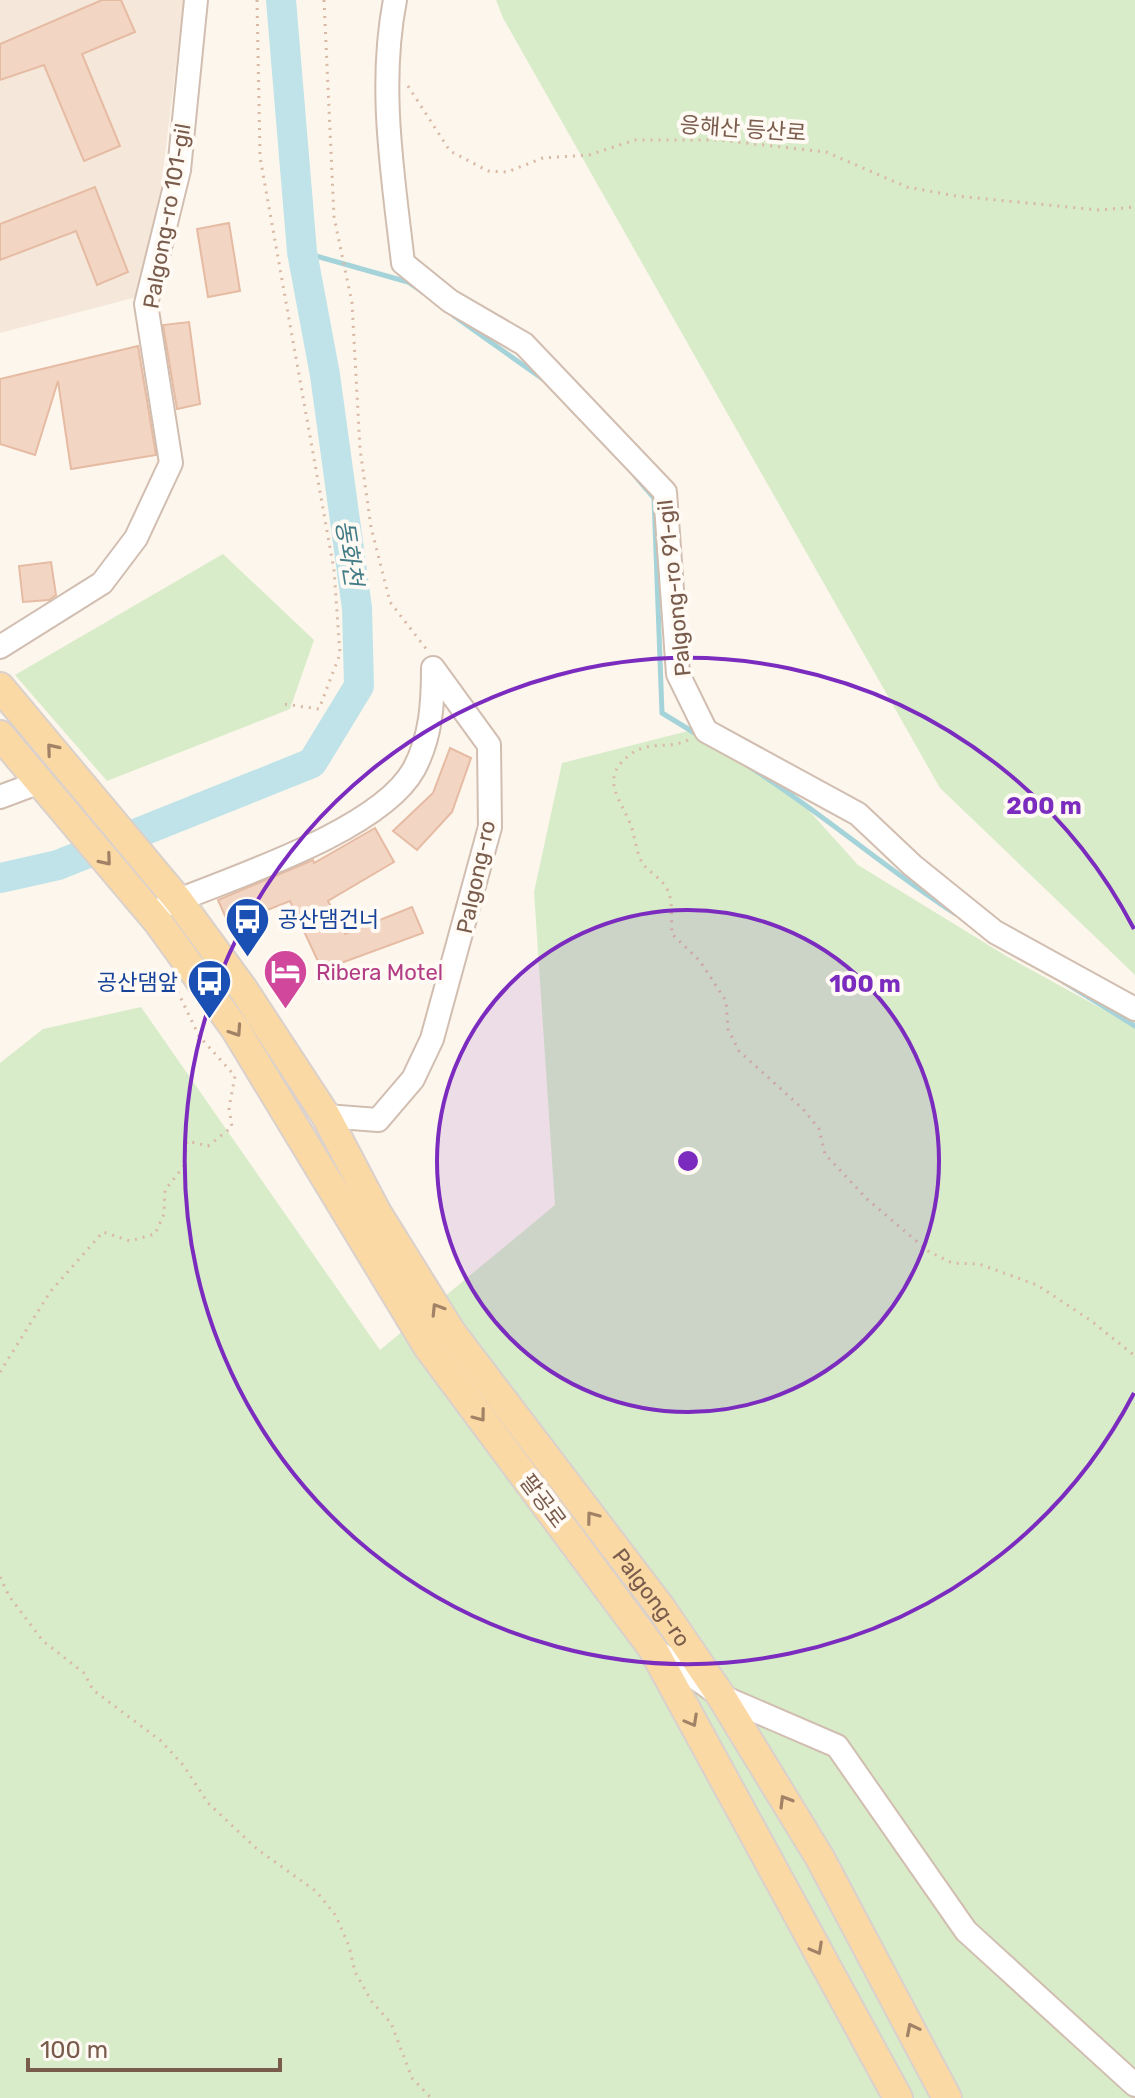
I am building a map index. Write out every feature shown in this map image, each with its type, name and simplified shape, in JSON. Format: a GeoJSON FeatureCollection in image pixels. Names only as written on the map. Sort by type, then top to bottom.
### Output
{"type":"FeatureCollection","features":[{"type":"Feature","properties":{"kind":"main road","name":"Palgong-ro"},"geometry":{"type":"LineString","coordinates":[[0,687],[177,900],[243,989],[326,1116],[377,1213],[451,1332],[661,1608],[721,1696],[820,1858],[947,2098]]}},
{"type":"Feature","properties":{"kind":"main road"},"geometry":{"type":"LineString","coordinates":[[0,735],[40,782]]}},
{"type":"Feature","properties":{"kind":"main road","name":"팔공로"},"geometry":{"type":"LineString","coordinates":[[40,782],[149,911],[267,1080],[428,1347],[653,1649],[898,2098]]}},
{"type":"Feature","properties":{"kind":"street","name":"Palgong-ro 101-gil"},"geometry":{"type":"LineString","coordinates":[[2,647],[102,583],[136,538],[171,463],[146,304],[179,170],[196,25],[196,0]]}},
{"type":"Feature","properties":{"kind":"street","name":"Palgong-ro 91-gil"},"geometry":{"type":"LineString","coordinates":[[395,0],[388,74],[389,143],[403,263],[450,301],[524,344],[665,492],[678,674],[706,731],[858,814],[912,865],[995,932],[1135,1009]]}},
{"type":"Feature","properties":{"kind":"street"},"geometry":{"type":"LineString","coordinates":[[149,911],[330,837],[384,805],[414,770],[433,717],[433,668]]}},
{"type":"Feature","properties":{"kind":"street","name":"Palgong-ro"},"geometry":{"type":"LineString","coordinates":[[326,1116],[378,1120],[413,1079],[432,1039],[460,948],[490,827],[489,745],[433,668]]}},
{"type":"Feature","properties":{"kind":"street"},"geometry":{"type":"LineString","coordinates":[[0,797],[40,782]]}},
{"type":"Feature","properties":{"kind":"street"},"geometry":{"type":"LineString","coordinates":[[653,1649],[721,1696],[837,1746],[966,1931],[1135,2085]]}},
{"type":"Feature","properties":{"kind":"path"},"geometry":{"type":"LineString","coordinates":[[257,0],[260,157],[334,570],[340,654],[319,709],[284,704]]}},
{"type":"Feature","properties":{"kind":"path"},"geometry":{"type":"LineString","coordinates":[[324,0],[334,217],[352,303],[360,449],[371,527],[390,602],[424,642],[433,668]]}},
{"type":"Feature","properties":{"kind":"path","name":"응해산 등산로"},"geometry":{"type":"LineString","coordinates":[[388,74],[409,86],[450,151],[488,171],[507,172],[543,158],[589,155],[635,140],[719,140],[826,152],[919,191],[1099,210],[1135,207]]}},
{"type":"Feature","properties":{"kind":"path"},"geometry":{"type":"LineString","coordinates":[[686,741],[671,747],[651,744],[631,754],[618,767],[612,786],[616,801],[629,821],[642,862],[668,891],[672,934],[700,961],[726,1001],[728,1029],[739,1051],[803,1109],[819,1129],[825,1154],[841,1174],[928,1251],[952,1263],[979,1264],[1037,1285],[1090,1320],[1135,1356]]}},
{"type":"Feature","properties":{"kind":"path"},"geometry":{"type":"LineString","coordinates":[[0,1372],[50,1292],[103,1232],[130,1241],[155,1234],[164,1214],[165,1190],[184,1166],[187,1141],[208,1146],[232,1127],[229,1108],[235,1076],[199,1036],[174,984]]}},
{"type":"Feature","properties":{"kind":"path"},"geometry":{"type":"LineString","coordinates":[[0,1577],[9,1596],[43,1641],[84,1673],[93,1690],[161,1741],[183,1765],[208,1803],[257,1849],[317,1892],[336,1916],[349,1946],[355,1972],[372,2002],[391,2023],[412,2078],[431,2098]]}},
{"type":"Feature","properties":{"kind":"shaded area"},"geometry":{"type":"Polygon","coordinates":[[[0,0],[184,0],[148,294],[0,333],[0,0]]]}},
{"type":"Feature","properties":{"kind":"green space"},"geometry":{"type":"Polygon","coordinates":[[[496,0],[1135,0],[1135,975],[940,788],[503,18],[496,0]]]}},
{"type":"Feature","properties":{"kind":"green space"},"geometry":{"type":"Polygon","coordinates":[[[223,554],[314,640],[290,709],[107,781],[15,675],[223,554]]]}},
{"type":"Feature","properties":{"kind":"green space"},"geometry":{"type":"Polygon","coordinates":[[[692,730],[795,795],[858,865],[1008,957],[1135,1027],[1135,2098],[0,2098],[0,1063],[43,1029],[141,1007],[380,1350],[555,1205],[534,892],[562,763],[692,730]]]}},
{"type":"Feature","properties":{"kind":"building"},"geometry":{"type":"Polygon","coordinates":[[[102,0],[121,0],[135,32],[82,54],[120,146],[84,161],[44,65],[0,80],[0,44],[102,0]]]}},
{"type":"Feature","properties":{"kind":"building"},"geometry":{"type":"Polygon","coordinates":[[[95,187],[128,272],[97,285],[76,231],[0,260],[0,224],[95,187]]]}},
{"type":"Feature","properties":{"kind":"building"},"geometry":{"type":"Polygon","coordinates":[[[229,223],[240,291],[208,297],[197,229],[229,223]]]}},
{"type":"Feature","properties":{"kind":"building"},"geometry":{"type":"Polygon","coordinates":[[[189,322],[200,404],[177,409],[163,325],[189,322]]]}},
{"type":"Feature","properties":{"kind":"building"},"geometry":{"type":"Polygon","coordinates":[[[138,346],[156,455],[71,469],[58,381],[35,455],[0,444],[0,379],[138,346]]]}},
{"type":"Feature","properties":{"kind":"building"},"geometry":{"type":"Polygon","coordinates":[[[51,562],[56,595],[49,600],[23,602],[19,566],[51,562]]]}},
{"type":"Feature","properties":{"kind":"building"},"geometry":{"type":"Polygon","coordinates":[[[450,748],[471,758],[452,812],[417,850],[393,831],[433,793],[450,748]]]}},
{"type":"Feature","properties":{"kind":"building"},"geometry":{"type":"Polygon","coordinates":[[[375,828],[394,862],[328,901],[345,934],[412,907],[423,933],[322,970],[290,901],[229,925],[218,900],[313,860],[314,863],[375,828]]]}},
{"type":"Feature","properties":{"kind":"waterway","name":"동화천"},"geometry":{"type":"LineString","coordinates":[[0,878],[58,865],[312,763],[359,686],[357,608],[325,375],[302,252],[281,0]]}},
{"type":"Feature","properties":{"kind":"waterway"},"geometry":{"type":"LineString","coordinates":[[302,252],[408,282],[424,293]]}},
{"type":"Feature","properties":{"kind":"waterway"},"geometry":{"type":"LineString","coordinates":[[454,316],[547,382]]}},
{"type":"Feature","properties":{"kind":"waterway"},"geometry":{"type":"LineString","coordinates":[[636,477],[654,498],[662,713],[698,735]]}},
{"type":"Feature","properties":{"kind":"waterway"},"geometry":{"type":"LineString","coordinates":[[748,766],[954,913]]}},
{"type":"Feature","properties":{"kind":"waterway"},"geometry":{"type":"LineString","coordinates":[[1064,982],[1135,1026]]}},
{"type":"Feature","properties":{"kind":"place","name":"공산댐건너"},"geometry":{"type":"Point","coordinates":[247,958]}},
{"type":"Feature","properties":{"kind":"place","name":"Ribera Motel"},"geometry":{"type":"Point","coordinates":[285,1011]}},
{"type":"Feature","properties":{"kind":"place","name":"공산댐앞"},"geometry":{"type":"Point","coordinates":[209,1021]}}]}
